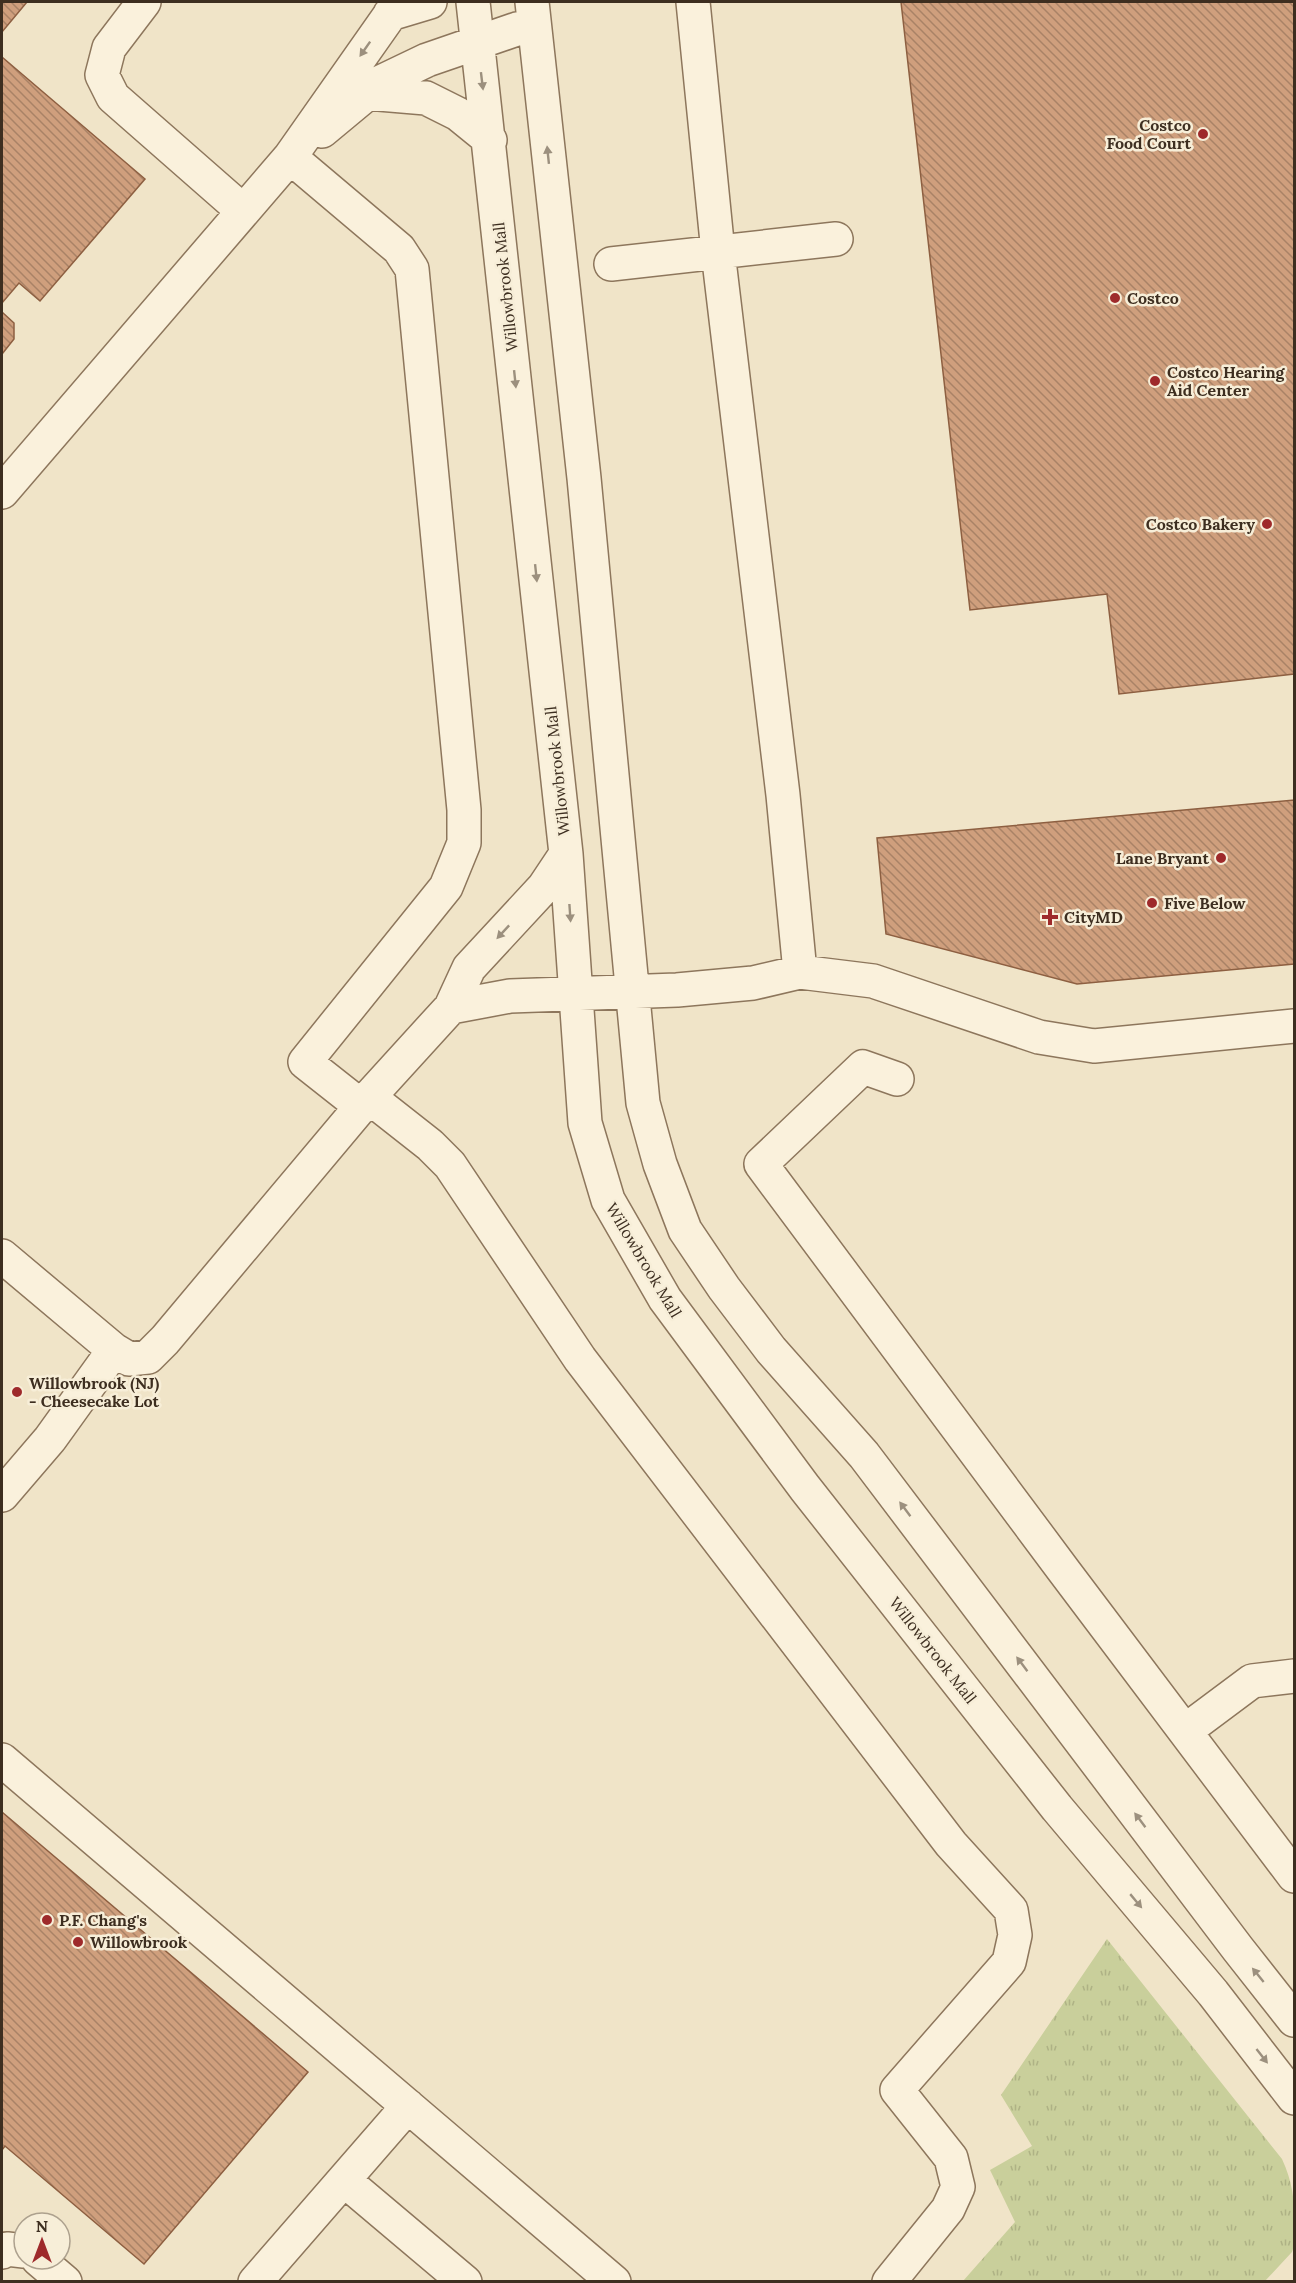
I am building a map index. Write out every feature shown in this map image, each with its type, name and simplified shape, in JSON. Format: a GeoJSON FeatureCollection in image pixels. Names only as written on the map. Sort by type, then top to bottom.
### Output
{"type":"FeatureCollection","features":[{"type":"Feature","properties":{"kind":"street"},"geometry":{"type":"LineString","coordinates":[[144,2],[109,48],[102,75],[113,98],[243,211]]}},
{"type":"Feature","properties":{"kind":"street"},"geometry":{"type":"LineString","coordinates":[[2,492],[290,157],[394,8],[430,2]]}},
{"type":"Feature","properties":{"kind":"street","name":"Willowbrook Mall"},"geometry":{"type":"LineString","coordinates":[[473,2],[490,140],[566,854],[585,1123],[608,1200],[664,1299],[805,1488],[992,1726],[1213,1993],[1294,2098]]}},
{"type":"Feature","properties":{"kind":"street"},"geometry":{"type":"LineString","coordinates":[[693,2],[718,252],[781,783],[800,972]]}},
{"type":"Feature","properties":{"kind":"street"},"geometry":{"type":"LineString","coordinates":[[290,157],[381,82],[427,60],[517,29],[533,14]]}},
{"type":"Feature","properties":{"kind":"street"},"geometry":{"type":"LineString","coordinates":[[533,14],[584,478],[643,1103],[660,1164],[685,1230],[724,1288],[771,1350],[864,1455],[1294,2020]]}},
{"type":"Feature","properties":{"kind":"street"},"geometry":{"type":"LineString","coordinates":[[367,93],[426,98],[458,114],[490,140]]}},
{"type":"Feature","properties":{"kind":"street"},"geometry":{"type":"LineString","coordinates":[[290,157],[399,249],[412,269],[464,810],[464,843],[446,887],[305,1062],[430,1145],[450,1165],[580,1359],[951,1844],[1011,1910],[1016,1935],[1009,1962],[897,2090],[951,2158],[957,2187],[948,2209],[890,2282]]}},
{"type":"Feature","properties":{"kind":"street"},"geometry":{"type":"LineString","coordinates":[[611,264],[836,239]]}},
{"type":"Feature","properties":{"kind":"street"},"geometry":{"type":"LineString","coordinates":[[2,1256],[114,1350],[129,1359],[148,1357],[240,1253],[366,1102],[451,1007],[469,968],[544,887],[566,854]]}},
{"type":"Feature","properties":{"kind":"street"},"geometry":{"type":"LineString","coordinates":[[451,1007],[510,996],[633,992],[753,984],[800,972],[873,981],[1039,1037],[1094,1046],[1294,1026]]}},
{"type":"Feature","properties":{"kind":"street"},"geometry":{"type":"LineString","coordinates":[[897,1079],[863,1067],[761,1164],[1294,1876]]}},
{"type":"Feature","properties":{"kind":"street"},"geometry":{"type":"LineString","coordinates":[[2,1495],[50,1439],[114,1350]]}},
{"type":"Feature","properties":{"kind":"street"},"geometry":{"type":"LineString","coordinates":[[1185,1731],[1252,1681],[1294,1676]]}},
{"type":"Feature","properties":{"kind":"street"},"geometry":{"type":"LineString","coordinates":[[2,1761],[614,2282]]}},
{"type":"Feature","properties":{"kind":"street"},"geometry":{"type":"LineString","coordinates":[[255,2282],[408,2106]]}},
{"type":"Feature","properties":{"kind":"street"},"geometry":{"type":"LineString","coordinates":[[344,2180],[465,2282]]}},
{"type":"Feature","properties":{"kind":"street"},"geometry":{"type":"LineString","coordinates":[[52,2271],[65,2282]]}},
{"type":"Feature","properties":{"kind":"green space"},"geometry":{"type":"Polygon","coordinates":[[[1107,1939],[1282,2159],[1292,2191],[1294,2246],[1292,2252],[1265,2281],[963,2281],[1015,2222],[990,2170],[1032,2146],[1001,2095],[1107,1939]]]}},
{"type":"Feature","properties":{"kind":"building"},"geometry":{"type":"Polygon","coordinates":[[[2,2],[27,2],[2,32],[2,2]]]}},
{"type":"Feature","properties":{"kind":"building","name":"Costco"},"geometry":{"type":"Polygon","coordinates":[[[901,2],[1294,2],[1294,674],[1119,694],[1107,594],[970,610],[901,2]]]}},
{"type":"Feature","properties":{"kind":"building"},"geometry":{"type":"Polygon","coordinates":[[[2,57],[145,179],[40,301],[19,283],[2,303],[2,57]]]}},
{"type":"Feature","properties":{"kind":"building"},"geometry":{"type":"Polygon","coordinates":[[[2,312],[14,323],[14,339],[2,354],[2,312]]]}},
{"type":"Feature","properties":{"kind":"building"},"geometry":{"type":"Polygon","coordinates":[[[1294,800],[1294,964],[1077,984],[886,934],[877,838],[1294,800]]]}},
{"type":"Feature","properties":{"kind":"building","name":"Willowbrook"},"geometry":{"type":"Polygon","coordinates":[[[2,1812],[308,2072],[144,2264],[5,2146],[2,2150],[2,1812]]]}},
{"type":"Feature","properties":{"kind":"place","name":"Costco Food Court"},"geometry":{"type":"Point","coordinates":[1203,134]}},
{"type":"Feature","properties":{"kind":"place","name":"Costco"},"geometry":{"type":"Point","coordinates":[1115,298]}},
{"type":"Feature","properties":{"kind":"place","name":"Costco Hearing Aid Center"},"geometry":{"type":"Point","coordinates":[1155,381]}},
{"type":"Feature","properties":{"kind":"place","name":"Costco Bakery"},"geometry":{"type":"Point","coordinates":[1267,524]}},
{"type":"Feature","properties":{"kind":"place","name":"Lane Bryant"},"geometry":{"type":"Point","coordinates":[1221,858]}},
{"type":"Feature","properties":{"kind":"place","name":"Five Below"},"geometry":{"type":"Point","coordinates":[1152,903]}},
{"type":"Feature","properties":{"kind":"place","name":"CityMD"},"geometry":{"type":"Point","coordinates":[1050,917]}},
{"type":"Feature","properties":{"kind":"place","name":"Willowbrook (NJ) - Cheesecake Lot"},"geometry":{"type":"Point","coordinates":[17,1392]}},
{"type":"Feature","properties":{"kind":"place","name":"P.F. Chang's"},"geometry":{"type":"Point","coordinates":[47,1920]}},
{"type":"Feature","properties":{"kind":"place","name":"Willowbrook"},"geometry":{"type":"Point","coordinates":[78,1942]}}]}
